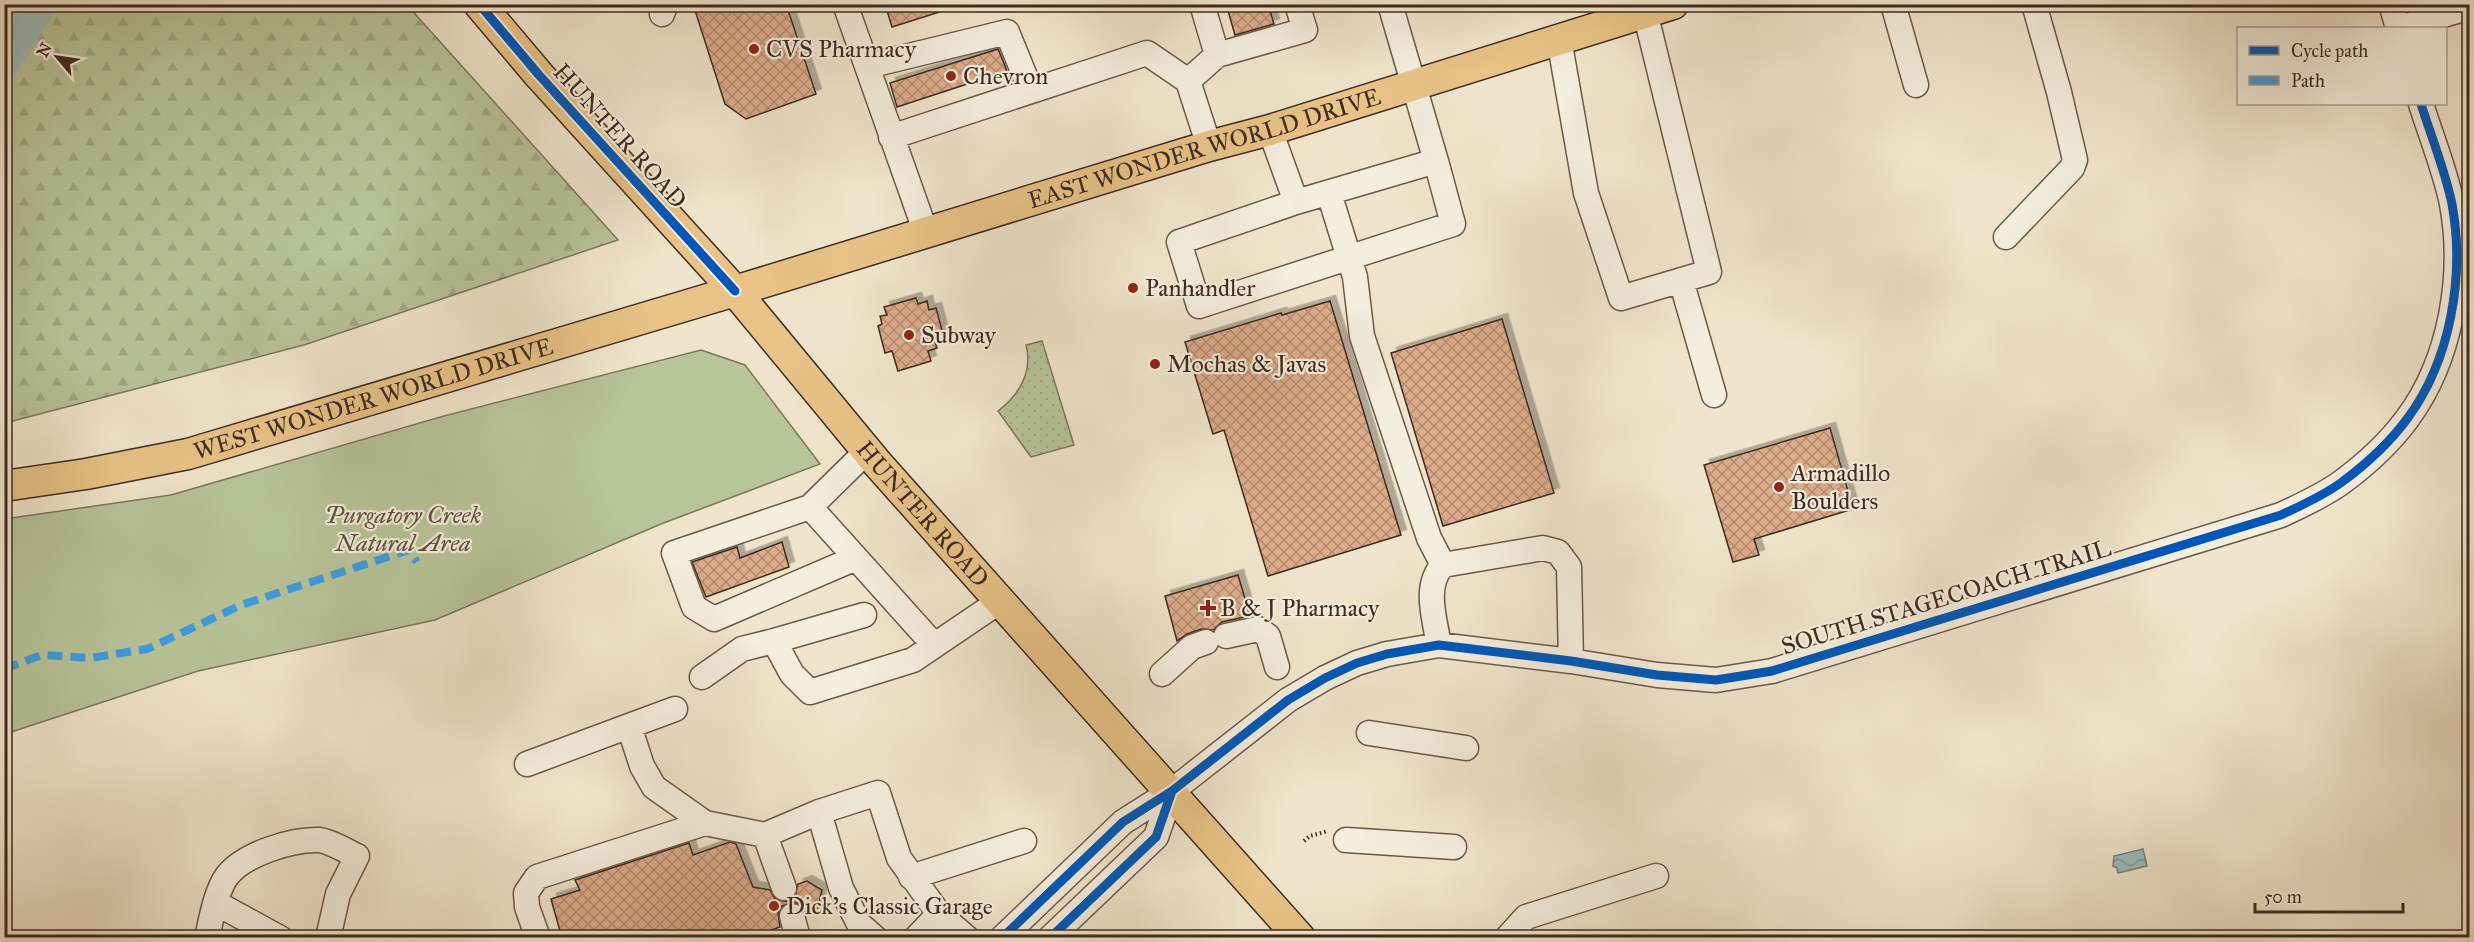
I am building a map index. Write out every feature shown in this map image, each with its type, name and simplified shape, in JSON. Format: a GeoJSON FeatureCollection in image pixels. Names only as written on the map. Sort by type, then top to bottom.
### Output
{"type":"FeatureCollection","features":[{"type":"Feature","properties":{"kind":"main road","name":"HUNTER ROAD"},"geometry":{"type":"LineString","coordinates":[[479,4],[562,100],[735,291],[867,451],[1172,791],[1295,936]]}},
{"type":"Feature","properties":{"kind":"main road","name":"EAST WONDER WORLD DRIVE"},"geometry":{"type":"LineString","coordinates":[[735,291],[1270,130],[1654,7]]}},
{"type":"Feature","properties":{"kind":"main road","name":"WEST WONDER WORLD DRIVE"},"geometry":{"type":"LineString","coordinates":[[4,486],[86,474],[188,453],[735,291]]}},
{"type":"Feature","properties":{"kind":"street"},"geometry":{"type":"LineString","coordinates":[[845,4],[926,233]]}},
{"type":"Feature","properties":{"kind":"street"},"geometry":{"type":"LineString","coordinates":[[1188,81],[1217,56],[1305,30],[1297,4]]}},
{"type":"Feature","properties":{"kind":"street"},"geometry":{"type":"LineString","coordinates":[[1390,4],[1436,161],[1452,224],[1199,306],[1179,242],[1296,202],[1436,161]]}},
{"type":"Feature","properties":{"kind":"street"},"geometry":{"type":"LineString","coordinates":[[1893,4],[1916,85]]}},
{"type":"Feature","properties":{"kind":"street"},"geometry":{"type":"LineString","coordinates":[[2006,237],[2072,168],[2075,160],[2059,92],[2034,4]]}},
{"type":"Feature","properties":{"kind":"street"},"geometry":{"type":"LineString","coordinates":[[2391,4],[2399,27]]}},
{"type":"Feature","properties":{"kind":"street"},"geometry":{"type":"LineString","coordinates":[[1559,39],[1586,193],[1621,298],[1709,272],[1654,7]]}},
{"type":"Feature","properties":{"kind":"street"},"geometry":{"type":"LineString","coordinates":[[2402,27],[2469,7]]}},
{"type":"Feature","properties":{"kind":"street"},"geometry":{"type":"LineString","coordinates":[[1208,11],[1217,56]]}},
{"type":"Feature","properties":{"kind":"street"},"geometry":{"type":"LineString","coordinates":[[868,66],[1007,32],[1031,91]]}},
{"type":"Feature","properties":{"kind":"street"},"geometry":{"type":"LineString","coordinates":[[891,137],[1147,53],[1188,81],[1209,147]]}},
{"type":"Feature","properties":{"kind":"street","name":"SOUTH STAGECOACH TRAIL"},"geometry":{"type":"LineString","coordinates":[[1002,938],[1124,822],[1172,791],[1288,700],[1325,678],[1358,663],[1387,654],[1439,645],[1571,661],[1657,675],[1716,680],[1772,671],[2281,515],[2340,484],[2362,466],[2407,419],[2435,369],[2447,329],[2455,278],[2456,242],[2453,213],[2421,105]]}},
{"type":"Feature","properties":{"kind":"street"},"geometry":{"type":"LineString","coordinates":[[1270,130],[1296,202]]}},
{"type":"Feature","properties":{"kind":"street"},"geometry":{"type":"LineString","coordinates":[[1329,193],[1355,277],[1362,336],[1429,538],[1443,565]]}},
{"type":"Feature","properties":{"kind":"street"},"geometry":{"type":"LineString","coordinates":[[1681,280],[1714,395]]}},
{"type":"Feature","properties":{"kind":"street"},"geometry":{"type":"LineString","coordinates":[[856,558],[714,620],[694,607],[674,553],[810,507],[867,451]]}},
{"type":"Feature","properties":{"kind":"street"},"geometry":{"type":"LineString","coordinates":[[810,507],[934,645]]}},
{"type":"Feature","properties":{"kind":"street"},"geometry":{"type":"LineString","coordinates":[[1439,645],[1431,598],[1436,573],[1443,565],[1543,548],[1558,552],[1569,567],[1571,661]]}},
{"type":"Feature","properties":{"kind":"street"},"geometry":{"type":"LineString","coordinates":[[774,641],[792,674],[810,692],[913,660],[1000,601]]}},
{"type":"Feature","properties":{"kind":"street"},"geometry":{"type":"LineString","coordinates":[[702,677],[742,649],[864,615]]}},
{"type":"Feature","properties":{"kind":"street"},"geometry":{"type":"LineString","coordinates":[[1162,674],[1192,647],[1258,629],[1268,636],[1277,667]]}},
{"type":"Feature","properties":{"kind":"street"},"geometry":{"type":"LineString","coordinates":[[527,764],[675,709]]}},
{"type":"Feature","properties":{"kind":"street"},"geometry":{"type":"LineString","coordinates":[[629,726],[642,766],[654,787],[705,823],[765,835],[819,813],[878,793],[899,858],[939,914],[967,938]]}},
{"type":"Feature","properties":{"kind":"street"},"geometry":{"type":"LineString","coordinates":[[1369,733],[1466,748]]}},
{"type":"Feature","properties":{"kind":"street"},"geometry":{"type":"LineString","coordinates":[[1050,938],[1156,837],[1172,791]]}},
{"type":"Feature","properties":{"kind":"street"},"geometry":{"type":"LineString","coordinates":[[819,813],[841,888],[859,924],[875,938]]}},
{"type":"Feature","properties":{"kind":"street"},"geometry":{"type":"LineString","coordinates":[[538,938],[527,907],[526,893],[537,877],[705,823]]}},
{"type":"Feature","properties":{"kind":"street"},"geometry":{"type":"LineString","coordinates":[[1343,834],[1454,847]]}},
{"type":"Feature","properties":{"kind":"street"},"geometry":{"type":"LineString","coordinates":[[765,835],[784,888]]}},
{"type":"Feature","properties":{"kind":"street"},"geometry":{"type":"LineString","coordinates":[[207,938],[216,903],[227,876],[276,845],[321,840],[357,856],[338,894],[328,938]]}},
{"type":"Feature","properties":{"kind":"street"},"geometry":{"type":"LineString","coordinates":[[911,877],[1024,841]]}},
{"type":"Feature","properties":{"kind":"street"},"geometry":{"type":"LineString","coordinates":[[1507,938],[1526,917],[1656,876]]}},
{"type":"Feature","properties":{"kind":"street"},"geometry":{"type":"LineString","coordinates":[[216,903],[280,938]]}},
{"type":"Feature","properties":{"kind":"street"},"geometry":{"type":"LineString","coordinates":[[916,938],[939,914]]}},
{"type":"Feature","properties":{"kind":"path"},"geometry":{"type":"LineString","coordinates":[[1304,841],[1310,836],[1343,834]]}},
{"type":"Feature","properties":{"kind":"green space"},"geometry":{"type":"Polygon","coordinates":[[[5,4],[407,5],[618,240],[304,345],[5,423],[5,4]]]}},
{"type":"Feature","properties":{"kind":"green space"},"geometry":{"type":"Polygon","coordinates":[[[1042,341],[1074,445],[1031,457],[998,411],[1006,405],[1023,382],[1028,364],[1026,345],[1042,341]]]}},
{"type":"Feature","properties":{"kind":"green space","name":"Purgatory Creek Natural Area"},"geometry":{"type":"Polygon","coordinates":[[[701,350],[745,365],[820,464],[661,524],[435,620],[198,671],[5,734],[5,519],[171,495],[444,416],[701,350]]]}},
{"type":"Feature","properties":{"kind":"water"},"geometry":{"type":"Polygon","coordinates":[[[2143,849],[2147,866],[2118,873],[2117,868],[2113,866],[2114,856],[2143,849]]]}},
{"type":"Feature","properties":{"kind":"building","name":"CVS Pharmacy"},"geometry":{"type":"Polygon","coordinates":[[[693,4],[786,4],[816,94],[746,119],[725,104],[693,4]]]}},
{"type":"Feature","properties":{"kind":"building"},"geometry":{"type":"Polygon","coordinates":[[[885,4],[951,4],[952,8],[892,27],[885,4]]]}},
{"type":"Feature","properties":{"kind":"building"},"geometry":{"type":"Polygon","coordinates":[[[1226,4],[1268,4],[1274,24],[1235,35],[1226,4]]]}},
{"type":"Feature","properties":{"kind":"building","name":"Chevron"},"geometry":{"type":"Polygon","coordinates":[[[998,49],[1007,71],[897,107],[890,83],[998,49]]]}},
{"type":"Feature","properties":{"kind":"building","name":"Subway"},"geometry":{"type":"Polygon","coordinates":[[[916,298],[918,304],[927,301],[929,310],[936,308],[943,334],[933,336],[937,348],[928,351],[931,361],[898,371],[892,351],[885,353],[878,326],[882,324],[880,316],[887,315],[884,307],[916,298]]]}},
{"type":"Feature","properties":{"kind":"building"},"geometry":{"type":"Polygon","coordinates":[[[1330,301],[1401,535],[1268,576],[1224,430],[1213,434],[1185,342],[1330,301]]]}},
{"type":"Feature","properties":{"kind":"building"},"geometry":{"type":"Polygon","coordinates":[[[1502,319],[1554,493],[1443,526],[1391,353],[1502,319]]]}},
{"type":"Feature","properties":{"kind":"building","name":"Armadillo Boulders"},"geometry":{"type":"Polygon","coordinates":[[[1830,428],[1853,509],[1754,539],[1759,555],[1733,562],[1704,465],[1830,428]]]}},
{"type":"Feature","properties":{"kind":"building"},"geometry":{"type":"Polygon","coordinates":[[[782,542],[789,567],[706,597],[692,562],[737,547],[740,558],[782,542]]]}},
{"type":"Feature","properties":{"kind":"building","name":"B & J Pharmacy"},"geometry":{"type":"Polygon","coordinates":[[[1238,575],[1250,616],[1222,622],[1213,630],[1201,629],[1177,641],[1165,596],[1238,575]]]}},
{"type":"Feature","properties":{"kind":"building"},"geometry":{"type":"Polygon","coordinates":[[[730,842],[736,844],[753,887],[770,890],[775,899],[788,902],[795,897],[798,884],[807,881],[822,890],[818,908],[806,912],[795,902],[782,906],[778,913],[780,927],[766,932],[768,938],[562,938],[551,899],[580,890],[575,880],[689,843],[693,855],[730,842]]]}},
{"type":"Feature","properties":{"kind":"waterway"},"geometry":{"type":"LineString","coordinates":[[4,58],[39,4]]}},
{"type":"Feature","properties":{"kind":"marked path"},"geometry":{"type":"LineString","coordinates":[[4,669],[42,655],[90,658],[147,649],[241,605],[409,550],[417,562]]}},
{"type":"Feature","properties":{"kind":"cycle path"},"geometry":{"type":"LineString","coordinates":[[479,4],[539,75],[735,291]]}},
{"type":"Feature","properties":{"kind":"cycle path"},"geometry":{"type":"LineString","coordinates":[[1002,938],[1123,822],[1172,791],[1288,700],[1325,678],[1357,663],[1387,654],[1439,645],[1571,661],[1657,675],[1716,680],[1772,671],[2281,515],[2327,492],[2368,461],[2407,419],[2422,396],[2434,370],[2451,316],[2457,259],[2456,231],[2449,191],[2421,105]]}},
{"type":"Feature","properties":{"kind":"cycle path"},"geometry":{"type":"LineString","coordinates":[[1050,938],[1156,837],[1172,791]]}},
{"type":"Feature","properties":{"kind":"place","name":"CVS Pharmacy"},"geometry":{"type":"Point","coordinates":[754,49]}},
{"type":"Feature","properties":{"kind":"place","name":"Chevron"},"geometry":{"type":"Point","coordinates":[951,76]}},
{"type":"Feature","properties":{"kind":"place","name":"Panhandler"},"geometry":{"type":"Point","coordinates":[1133,288]}},
{"type":"Feature","properties":{"kind":"place","name":"Subway"},"geometry":{"type":"Point","coordinates":[909,335]}},
{"type":"Feature","properties":{"kind":"place","name":"Mochas & Javas"},"geometry":{"type":"Point","coordinates":[1155,364]}},
{"type":"Feature","properties":{"kind":"place","name":"Armadillo Boulders"},"geometry":{"type":"Point","coordinates":[1779,487]}},
{"type":"Feature","properties":{"kind":"place","name":"B & J Pharmacy"},"geometry":{"type":"Point","coordinates":[1208,608]}},
{"type":"Feature","properties":{"kind":"place","name":"Dick's Classic Garage"},"geometry":{"type":"Point","coordinates":[774,906]}}]}
